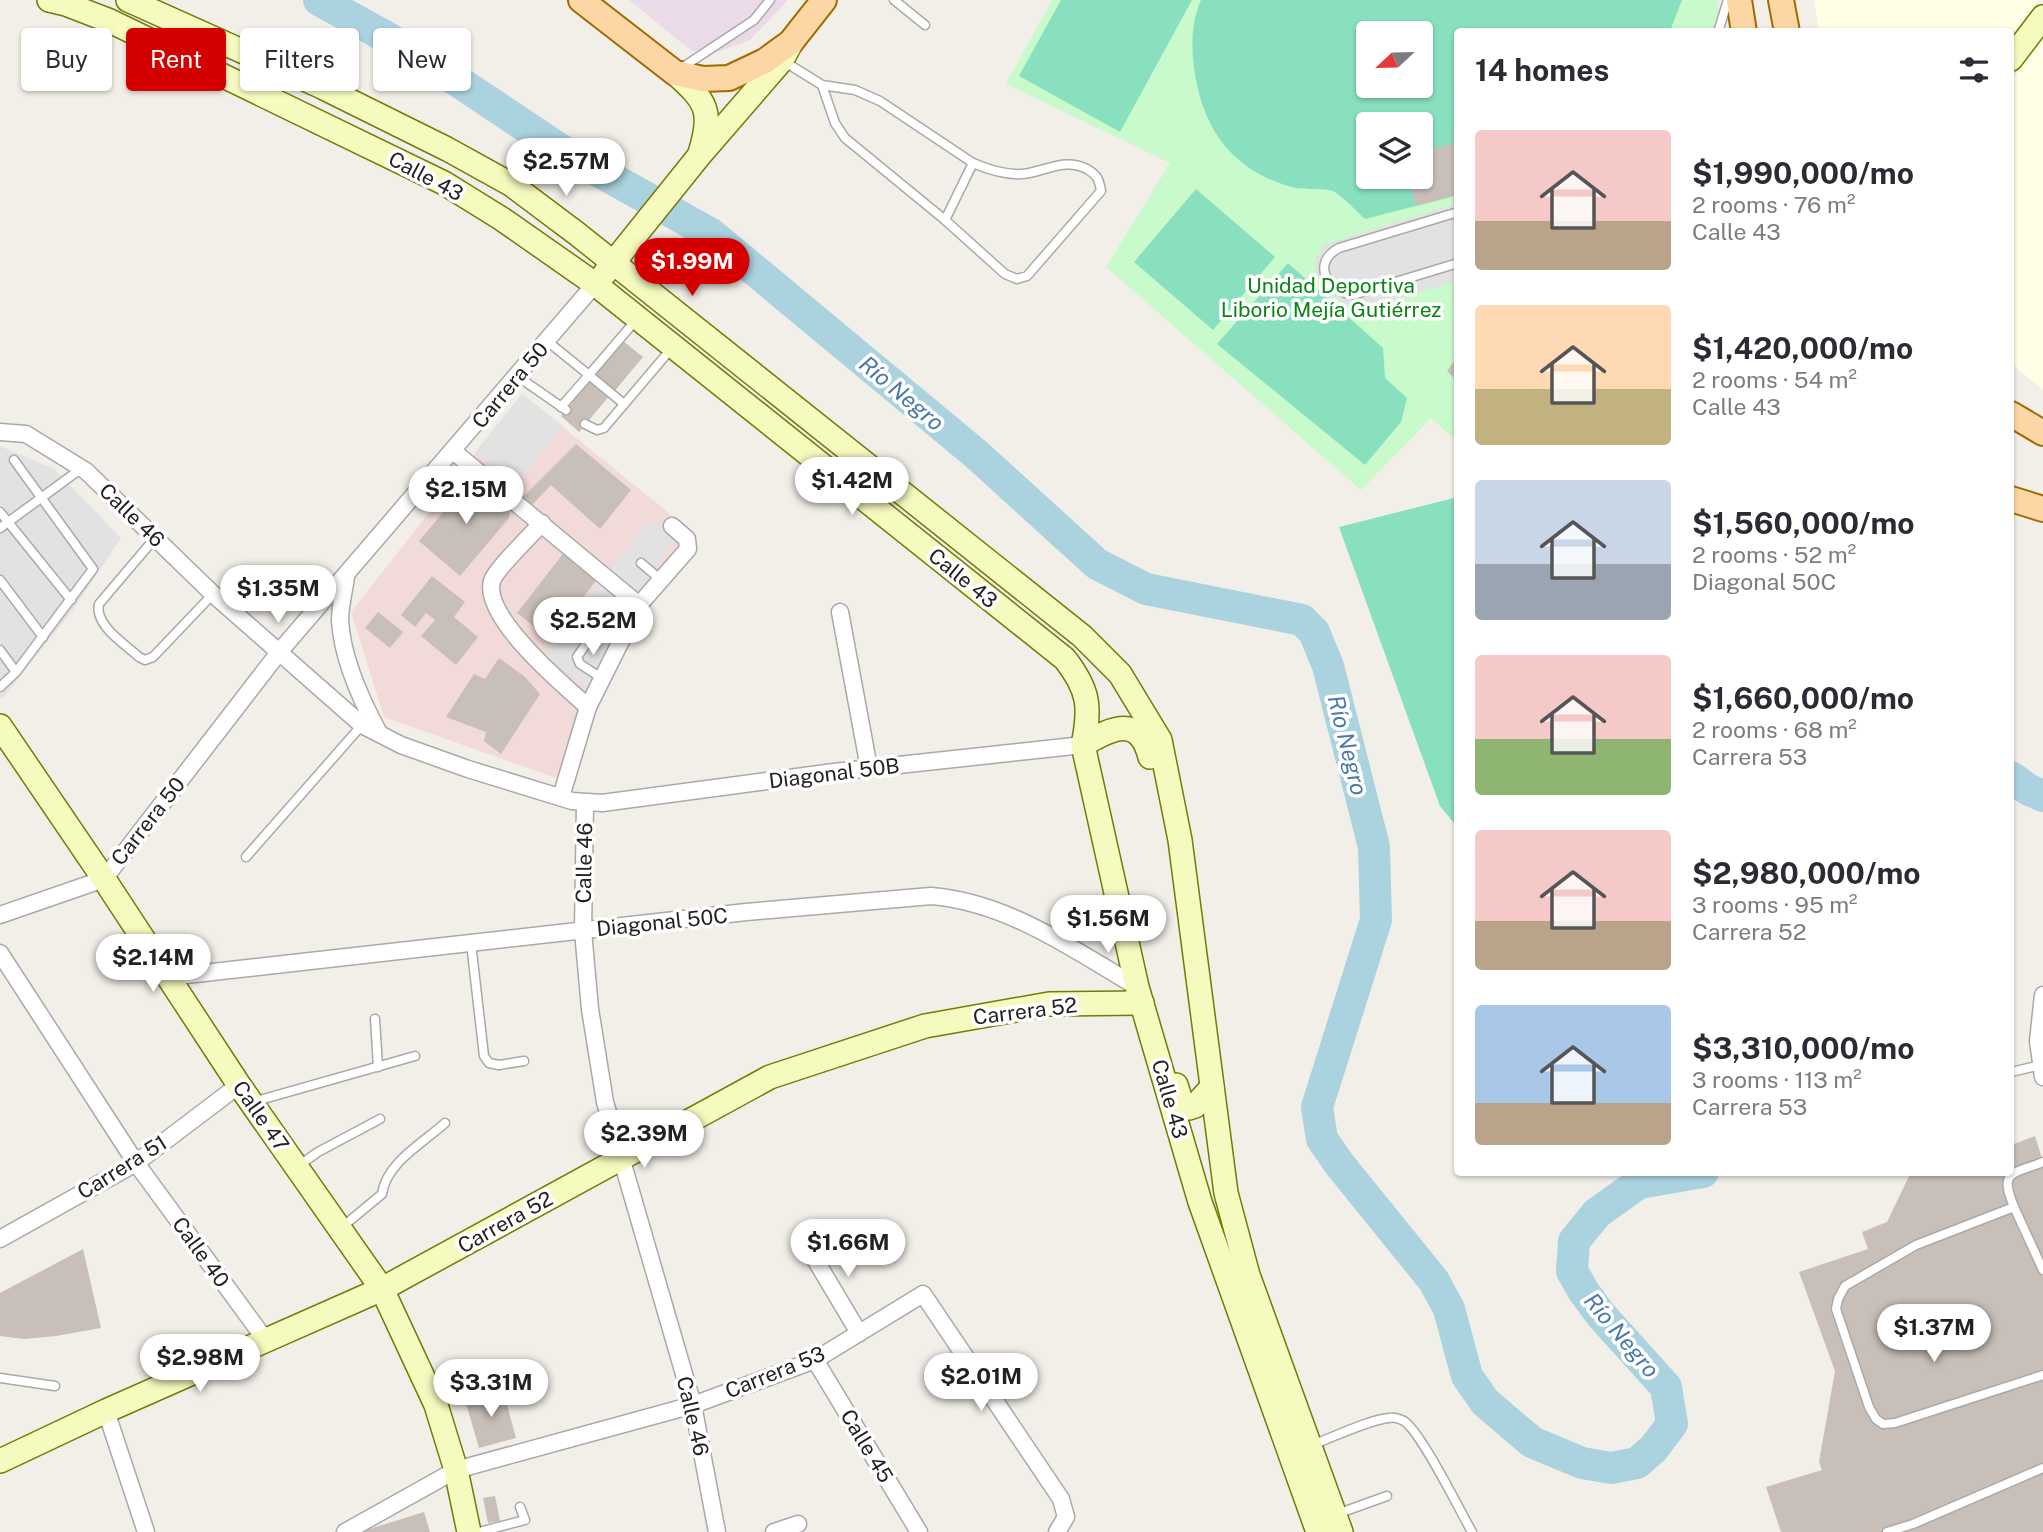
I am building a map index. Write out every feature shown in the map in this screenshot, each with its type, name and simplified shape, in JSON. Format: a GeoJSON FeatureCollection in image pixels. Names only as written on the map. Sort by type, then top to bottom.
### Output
{"type":"FeatureCollection","features":[{"type":"Feature","properties":{"kind":"main road"},"geometry":{"type":"LineString","coordinates":[[581,0],[675,73],[704,79],[729,78],[787,51]]}},
{"type":"Feature","properties":{"kind":"main road","name":"Carrera 50"},"geometry":{"type":"LineString","coordinates":[[787,51],[824,0]]}},
{"type":"Feature","properties":{"kind":"main road"},"geometry":{"type":"LineString","coordinates":[[1739,0],[1743,28]]}},
{"type":"Feature","properties":{"kind":"main road"},"geometry":{"type":"LineString","coordinates":[[1781,0],[1786,28]]}},
{"type":"Feature","properties":{"kind":"main road"},"geometry":{"type":"LineString","coordinates":[[2014,416],[2043,433]]}},
{"type":"Feature","properties":{"kind":"main road"},"geometry":{"type":"LineString","coordinates":[[2014,500],[2043,509]]}},
{"type":"Feature","properties":{"kind":"street","name":"Calle 43"},"geometry":{"type":"LineString","coordinates":[[49,0],[110,21],[444,183],[502,219],[638,318],[1065,659],[1080,678],[1087,699],[1089,715],[1083,745],[1140,995],[1200,1202],[1318,1532]]}},
{"type":"Feature","properties":{"kind":"street","name":"Calle 43"},"geometry":{"type":"LineString","coordinates":[[128,0],[310,82],[447,149],[512,185],[1082,636],[1120,674],[1160,740],[1181,840],[1226,1194],[1248,1275],[1338,1523]]}},
{"type":"Feature","properties":{"kind":"street"},"geometry":{"type":"LineString","coordinates":[[2014,55],[2043,17]]}},
{"type":"Feature","properties":{"kind":"street","name":"Carrera 50"},"geometry":{"type":"LineString","coordinates":[[0,915],[104,879],[280,651],[595,285],[787,51]]}},
{"type":"Feature","properties":{"kind":"street"},"geometry":{"type":"LineString","coordinates":[[675,73],[696,92],[706,110],[707,129],[693,163]]}},
{"type":"Feature","properties":{"kind":"street","name":"Calle 46"},"geometry":{"type":"LineString","coordinates":[[0,432],[26,434],[82,468],[213,594],[362,724],[401,745],[468,769],[585,803],[583,930],[590,1009],[605,1102],[693,1405],[717,1532]]}},
{"type":"Feature","properties":{"kind":"street"},"geometry":{"type":"LineString","coordinates":[[453,451],[639,605]]}},
{"type":"Feature","properties":{"kind":"street"},"geometry":{"type":"LineString","coordinates":[[542,523],[492,578],[491,596],[523,648],[588,707]]}},
{"type":"Feature","properties":{"kind":"street"},"geometry":{"type":"LineString","coordinates":[[561,797],[588,707],[639,605],[688,549],[687,538],[672,526]]}},
{"type":"Feature","properties":{"kind":"street"},"geometry":{"type":"LineString","coordinates":[[346,575],[340,620],[362,703],[380,735]]}},
{"type":"Feature","properties":{"kind":"street"},"geometry":{"type":"LineString","coordinates":[[841,612],[869,768]]}},
{"type":"Feature","properties":{"kind":"street","name":"Calle 47"},"geometry":{"type":"LineString","coordinates":[[0,726],[245,1094],[383,1289],[436,1405],[456,1470],[469,1532]]}},
{"type":"Feature","properties":{"kind":"street"},"geometry":{"type":"LineString","coordinates":[[1083,745],[1116,728],[1128,728],[1137,733],[1147,748],[1164,819],[1181,911],[1194,931]]}},
{"type":"Feature","properties":{"kind":"street","name":"Diagonal 50B"},"geometry":{"type":"LineString","coordinates":[[585,803],[1083,745]]}},
{"type":"Feature","properties":{"kind":"street","name":"Diagonal 50C"},"geometry":{"type":"LineString","coordinates":[[168,976],[746,912],[909,898],[958,898],[1022,921],[1140,995]]}},
{"type":"Feature","properties":{"kind":"street"},"geometry":{"type":"LineString","coordinates":[[0,953],[135,1163]]}},
{"type":"Feature","properties":{"kind":"street","name":"Carrera 52"},"geometry":{"type":"LineString","coordinates":[[0,1461],[106,1411],[383,1289],[770,1077],[925,1026],[1049,1004],[1140,995]]}},
{"type":"Feature","properties":{"kind":"street"},"geometry":{"type":"LineString","coordinates":[[2042,1071],[2038,1041],[2043,995]]}},
{"type":"Feature","properties":{"kind":"street"},"geometry":{"type":"LineString","coordinates":[[1151,1032],[1162,1043],[1184,1106],[1195,1106],[1212,1087]]}},
{"type":"Feature","properties":{"kind":"street","name":"Carrera 51"},"geometry":{"type":"LineString","coordinates":[[0,1239],[135,1163],[245,1094]]}},
{"type":"Feature","properties":{"kind":"street","name":"Calle 40"},"geometry":{"type":"LineString","coordinates":[[135,1163],[267,1342]]}},
{"type":"Feature","properties":{"kind":"street"},"geometry":{"type":"LineString","coordinates":[[806,1244],[859,1333]]}},
{"type":"Feature","properties":{"kind":"street","name":"Carrera 53"},"geometry":{"type":"LineString","coordinates":[[345,1532],[456,1470],[693,1405],[815,1360],[923,1294],[1060,1499],[1066,1517],[1057,1532]]}},
{"type":"Feature","properties":{"kind":"street","name":"Calle 45"},"geometry":{"type":"LineString","coordinates":[[815,1360],[919,1532]]}},
{"type":"Feature","properties":{"kind":"street"},"geometry":{"type":"LineString","coordinates":[[106,1411],[146,1532]]}},
{"type":"Feature","properties":{"kind":"street"},"geometry":{"type":"LineString","coordinates":[[774,1532],[798,1524]]}},
{"type":"Feature","properties":{"kind":"lane"},"geometry":{"type":"LineString","coordinates":[[675,73],[754,20],[771,0]]}},
{"type":"Feature","properties":{"kind":"lane"},"geometry":{"type":"LineString","coordinates":[[894,0],[925,25]]}},
{"type":"Feature","properties":{"kind":"lane"},"geometry":{"type":"LineString","coordinates":[[1719,28],[1728,0]]}},
{"type":"Feature","properties":{"kind":"lane"},"geometry":{"type":"LineString","coordinates":[[787,51],[822,85],[835,122],[845,138],[945,220],[1005,274],[1017,279],[1027,276],[1101,191],[1100,181],[1095,174],[1077,164],[1055,165],[1021,174],[985,168],[973,163],[880,102],[855,90],[822,85]]}},
{"type":"Feature","properties":{"kind":"lane"},"geometry":{"type":"LineString","coordinates":[[945,220],[973,163]]}},
{"type":"Feature","properties":{"kind":"lane"},"geometry":{"type":"LineString","coordinates":[[1454,213],[1339,248],[1327,256],[1324,264],[1330,284],[1336,290],[1353,295],[1454,264]]}},
{"type":"Feature","properties":{"kind":"lane"},"geometry":{"type":"LineString","coordinates":[[517,376],[563,409],[638,318]]}},
{"type":"Feature","properties":{"kind":"lane"},"geometry":{"type":"LineString","coordinates":[[547,341],[624,404]]}},
{"type":"Feature","properties":{"kind":"lane"},"geometry":{"type":"LineString","coordinates":[[585,424],[597,430],[604,428],[673,346]]}},
{"type":"Feature","properties":{"kind":"lane"},"geometry":{"type":"LineString","coordinates":[[0,687],[16,672],[93,569],[14,460]]}},
{"type":"Feature","properties":{"kind":"lane"},"geometry":{"type":"LineString","coordinates":[[0,528],[82,468]]}},
{"type":"Feature","properties":{"kind":"lane"},"geometry":{"type":"LineString","coordinates":[[0,512],[71,600]]}},
{"type":"Feature","properties":{"kind":"lane"},"geometry":{"type":"LineString","coordinates":[[155,538],[99,604],[97,612],[100,621],[145,660],[153,657],[213,594]]}},
{"type":"Feature","properties":{"kind":"lane"},"geometry":{"type":"LineString","coordinates":[[641,563],[661,580]]}},
{"type":"Feature","properties":{"kind":"lane"},"geometry":{"type":"LineString","coordinates":[[0,580],[43,636]]}},
{"type":"Feature","properties":{"kind":"lane"},"geometry":{"type":"LineString","coordinates":[[603,679],[580,664],[577,657],[600,624],[624,635]]}},
{"type":"Feature","properties":{"kind":"lane"},"geometry":{"type":"LineString","coordinates":[[0,650],[16,672]]}},
{"type":"Feature","properties":{"kind":"lane"},"geometry":{"type":"LineString","coordinates":[[246,857],[362,724]]}},
{"type":"Feature","properties":{"kind":"lane"},"geometry":{"type":"LineString","coordinates":[[471,943],[484,1056],[489,1063],[499,1065],[524,1061]]}},
{"type":"Feature","properties":{"kind":"lane"},"geometry":{"type":"LineString","coordinates":[[375,1019],[378,1067]]}},
{"type":"Feature","properties":{"kind":"lane"},"geometry":{"type":"LineString","coordinates":[[245,1094],[378,1067],[415,1056]]}},
{"type":"Feature","properties":{"kind":"lane"},"geometry":{"type":"LineString","coordinates":[[2014,1072],[2042,1071]]}},
{"type":"Feature","properties":{"kind":"lane"},"geometry":{"type":"LineString","coordinates":[[297,1167],[318,1152],[380,1119]]}},
{"type":"Feature","properties":{"kind":"lane"},"geometry":{"type":"LineString","coordinates":[[341,1227],[382,1194],[383,1184],[396,1164],[445,1123]]}},
{"type":"Feature","properties":{"kind":"lane"},"geometry":{"type":"LineString","coordinates":[[2014,1174],[2043,1162]]}},
{"type":"Feature","properties":{"kind":"lane"},"geometry":{"type":"LineString","coordinates":[[2011,1176],[2006,1186],[2043,1270]]}},
{"type":"Feature","properties":{"kind":"lane"},"geometry":{"type":"LineString","coordinates":[[2014,1207],[1916,1245],[1845,1286],[1836,1309],[1869,1407],[1882,1424],[1895,1423],[2043,1375]]}},
{"type":"Feature","properties":{"kind":"lane"},"geometry":{"type":"LineString","coordinates":[[0,1378],[54,1386]]}},
{"type":"Feature","properties":{"kind":"lane"},"geometry":{"type":"LineString","coordinates":[[1310,1446],[1377,1421],[1389,1418],[1402,1420],[1411,1427],[1424,1447],[1472,1532]]}},
{"type":"Feature","properties":{"kind":"lane"},"geometry":{"type":"LineString","coordinates":[[1887,1532],[1913,1524],[2043,1468]]}},
{"type":"Feature","properties":{"kind":"lane"},"geometry":{"type":"LineString","coordinates":[[1338,1523],[1387,1496]]}},
{"type":"Feature","properties":{"kind":"lane"},"geometry":{"type":"LineString","coordinates":[[479,1532],[525,1520],[520,1507]]}},
{"type":"Feature","properties":{"kind":"shaded area"},"geometry":{"type":"Polygon","coordinates":[[[629,0],[788,0],[750,40],[717,52],[692,51],[629,0]]]}},
{"type":"Feature","properties":{"kind":"shaded area"},"geometry":{"type":"Polygon","coordinates":[[[1814,0],[2039,0],[2014,33],[2014,28],[1819,28],[1814,0]]]}},
{"type":"Feature","properties":{"kind":"shaded area"},"geometry":{"type":"Polygon","coordinates":[[[2043,38],[2043,390],[2014,366],[2014,76],[2043,38]]]}},
{"type":"Feature","properties":{"kind":"shaded area"},"geometry":{"type":"Polygon","coordinates":[[[1454,204],[1454,281],[1354,312],[1321,285],[1315,271],[1316,257],[1325,244],[1454,204]]]}},
{"type":"Feature","properties":{"kind":"shaded area"},"geometry":{"type":"Polygon","coordinates":[[[522,394],[691,531],[582,714],[559,779],[384,717],[351,612],[522,394]]]}},
{"type":"Feature","properties":{"kind":"shaded area"},"geometry":{"type":"Polygon","coordinates":[[[522,394],[563,426],[516,485],[475,452],[522,394]]]}},
{"type":"Feature","properties":{"kind":"shaded area"},"geometry":{"type":"Polygon","coordinates":[[[0,446],[54,469],[121,538],[75,607],[2,699],[0,696],[0,446]]]}},
{"type":"Feature","properties":{"kind":"shaded area"},"geometry":{"type":"Polygon","coordinates":[[[648,521],[675,534],[588,690],[545,654],[648,521]]]}},
{"type":"Feature","properties":{"kind":"green space","name":"Unidad Deportiva Liborio Mejía Gutiérrez"},"geometry":{"type":"Polygon","coordinates":[[[1052,0],[1717,0],[1722,28],[1454,28],[1454,438],[1431,418],[1361,490],[1106,267],[1170,163],[1006,84],[1052,0]]]}},
{"type":"Feature","properties":{"kind":"green space"},"geometry":{"type":"Polygon","coordinates":[[[1061,0],[1192,0],[1120,132],[1019,76],[1061,0]]]}},
{"type":"Feature","properties":{"kind":"green space"},"geometry":{"type":"Polygon","coordinates":[[[1201,0],[1682,0],[1671,28],[1454,28],[1454,196],[1365,219],[1333,191],[1295,188],[1275,181],[1257,173],[1228,150],[1208,119],[1201,100],[1192,39],[1201,0]]]}},
{"type":"Feature","properties":{"kind":"green space"},"geometry":{"type":"Polygon","coordinates":[[[1196,189],[1275,257],[1213,330],[1134,262],[1196,189]]]}},
{"type":"Feature","properties":{"kind":"green space"},"geometry":{"type":"Polygon","coordinates":[[[1288,263],[1383,348],[1385,378],[1407,398],[1401,422],[1365,465],[1217,344],[1288,263]]]}},
{"type":"Feature","properties":{"kind":"green space"},"geometry":{"type":"Polygon","coordinates":[[[1454,498],[1454,823],[1440,806],[1339,527],[1454,498]]]}},
{"type":"Feature","properties":{"kind":"building"},"geometry":{"type":"Polygon","coordinates":[[[1454,143],[1454,196],[1416,206],[1411,189],[1433,189],[1433,149],[1454,143]]]}},
{"type":"Feature","properties":{"kind":"building"},"geometry":{"type":"Polygon","coordinates":[[[623,341],[643,357],[613,393],[594,377],[623,341]]]}},
{"type":"Feature","properties":{"kind":"building"},"geometry":{"type":"Polygon","coordinates":[[[1454,361],[1454,378],[1447,371],[1454,361]]]}},
{"type":"Feature","properties":{"kind":"building"},"geometry":{"type":"Polygon","coordinates":[[[591,379],[610,395],[579,432],[561,416],[591,379]]]}},
{"type":"Feature","properties":{"kind":"building"},"geometry":{"type":"Polygon","coordinates":[[[576,444],[631,490],[600,529],[551,485],[532,505],[523,497],[576,444]]]}},
{"type":"Feature","properties":{"kind":"building"},"geometry":{"type":"Polygon","coordinates":[[[473,477],[510,508],[509,518],[460,576],[419,541],[473,477]]]}},
{"type":"Feature","properties":{"kind":"building"},"geometry":{"type":"Polygon","coordinates":[[[566,550],[599,577],[550,639],[517,613],[566,550]]]}},
{"type":"Feature","properties":{"kind":"building"},"geometry":{"type":"Polygon","coordinates":[[[432,576],[465,602],[454,617],[478,637],[456,665],[421,636],[435,620],[426,613],[415,627],[401,615],[432,576]]]}},
{"type":"Feature","properties":{"kind":"building"},"geometry":{"type":"Polygon","coordinates":[[[378,612],[403,632],[390,648],[365,628],[378,612]]]}},
{"type":"Feature","properties":{"kind":"building"},"geometry":{"type":"Polygon","coordinates":[[[499,658],[525,677],[540,694],[501,754],[484,741],[486,732],[446,717],[474,674],[485,679],[499,658]]]}},
{"type":"Feature","properties":{"kind":"building"},"geometry":{"type":"Polygon","coordinates":[[[2035,1136],[2043,1162],[2043,1532],[1781,1532],[1766,1487],[1822,1470],[1819,1462],[1835,1371],[1799,1272],[1868,1249],[1862,1232],[1887,1222],[1909,1176],[2014,1176],[2014,1144],[2035,1136]]]}},
{"type":"Feature","properties":{"kind":"building"},"geometry":{"type":"Polygon","coordinates":[[[83,1249],[101,1328],[24,1339],[0,1336],[0,1293],[83,1249]]]}},
{"type":"Feature","properties":{"kind":"building"},"geometry":{"type":"Polygon","coordinates":[[[503,1390],[516,1438],[479,1448],[465,1400],[503,1390]]]}},
{"type":"Feature","properties":{"kind":"building"},"geometry":{"type":"Polygon","coordinates":[[[495,1496],[500,1521],[488,1523],[483,1498],[495,1496]]]}},
{"type":"Feature","properties":{"kind":"building"},"geometry":{"type":"Polygon","coordinates":[[[424,1512],[430,1532],[363,1532],[363,1531],[424,1512]]]}},
{"type":"Feature","properties":{"kind":"waterway","name":"Río Negro"},"geometry":{"type":"LineString","coordinates":[[319,0],[417,54],[561,150],[711,234],[976,454],[1097,564],[1146,589],[1302,620],[1314,632],[1328,666],[1374,847],[1376,920],[1317,1107],[1322,1139],[1434,1281],[1449,1309],[1467,1376],[1485,1402],[1532,1442],[1582,1463],[1611,1468],[1637,1463],[1654,1448],[1672,1424],[1666,1387],[1601,1315],[1572,1271],[1574,1241],[1597,1213],[1639,1183],[1680,1176]]}},
{"type":"Feature","properties":{"kind":"waterway","name":"Río Negro"},"geometry":{"type":"LineString","coordinates":[[2014,779],[2043,796]]}}]}
